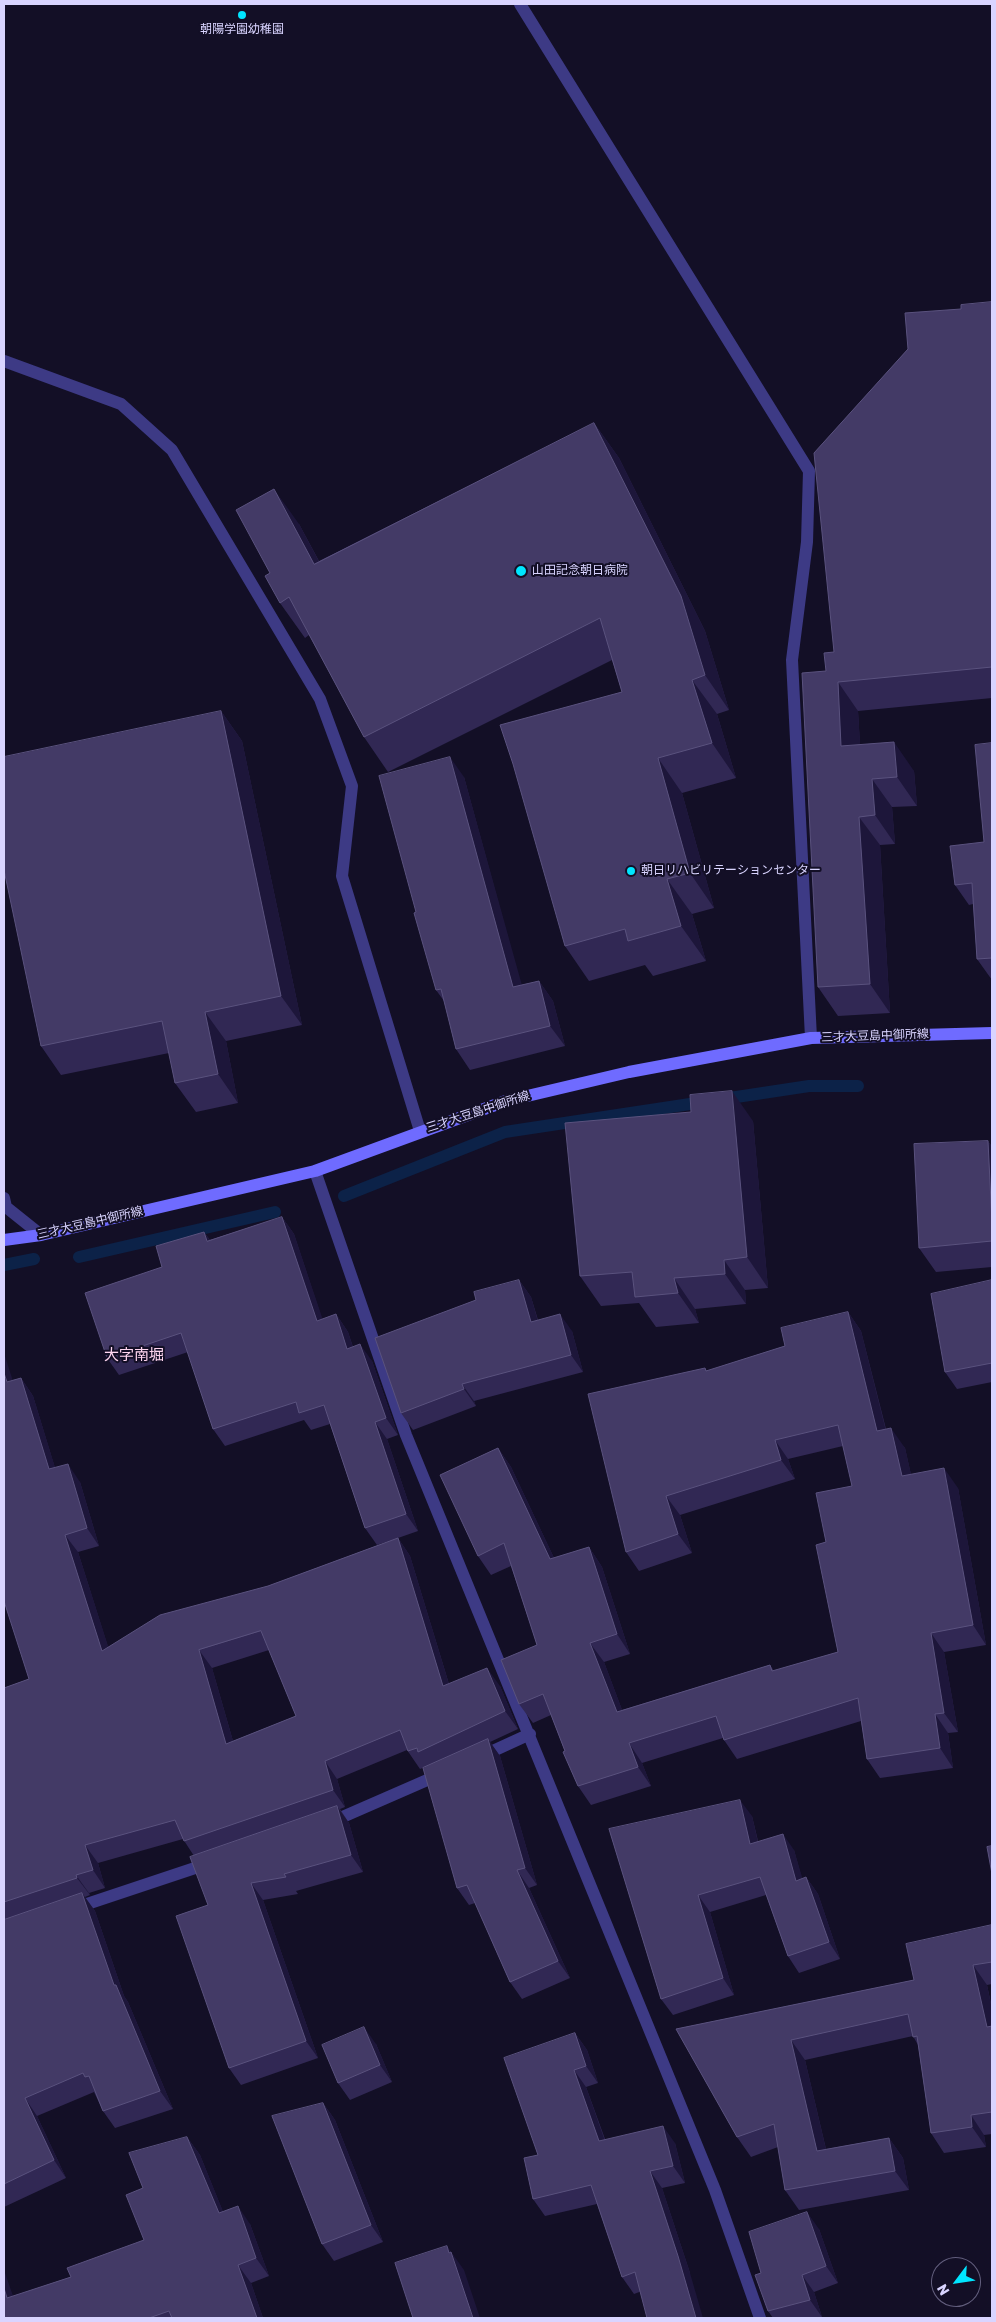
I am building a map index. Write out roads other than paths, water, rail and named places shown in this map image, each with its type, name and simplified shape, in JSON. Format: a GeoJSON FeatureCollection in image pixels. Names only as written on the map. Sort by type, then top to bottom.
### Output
{"type":"FeatureCollection","features":[{"type":"Feature","properties":{"kind":"main road","name":"三才大豆島中御所線"},"geometry":{"type":"LineString","coordinates":[[4,1240],[41,1235],[315,1170],[506,1101],[629,1072],[811,1038],[992,1033]]}},
{"type":"Feature","properties":{"kind":"street"},"geometry":{"type":"LineString","coordinates":[[520,4],[809,471],[807,542],[792,660],[811,1038]]}},
{"type":"Feature","properties":{"kind":"street"},"geometry":{"type":"LineString","coordinates":[[4,361],[121,404],[172,450],[320,698],[352,786],[342,876],[420,1131]]}},
{"type":"Feature","properties":{"kind":"street"},"geometry":{"type":"LineString","coordinates":[[315,1170],[406,1435],[716,2190],[760,2318]]}},
{"type":"Feature","properties":{"kind":"street"},"geometry":{"type":"LineString","coordinates":[[4,1198],[6,1207],[41,1235]]}},
{"type":"Feature","properties":{"kind":"street"},"geometry":{"type":"LineString","coordinates":[[469,1762],[530,1734]]}},
{"type":"Feature","properties":{"kind":"street"},"geometry":{"type":"LineString","coordinates":[[318,1826],[451,1769]]}},
{"type":"Feature","properties":{"kind":"street"},"geometry":{"type":"LineString","coordinates":[[60,1914],[226,1857]]}},
{"type":"Feature","properties":{"kind":"waterway"},"geometry":{"type":"LineString","coordinates":[[344,1196],[505,1132],[809,1086],[858,1086]]}},
{"type":"Feature","properties":{"kind":"waterway"},"geometry":{"type":"LineString","coordinates":[[79,1257],[275,1212]]}},
{"type":"Feature","properties":{"kind":"waterway"},"geometry":{"type":"LineString","coordinates":[[4,1265],[34,1259]]}},
{"type":"Feature","properties":{"kind":"place","name":"朝陽学園幼稚園"},"geometry":{"type":"Point","coordinates":[242,15]}},
{"type":"Feature","properties":{"kind":"place","name":"山田記念朝日病院"},"geometry":{"type":"Point","coordinates":[521,571]}},
{"type":"Feature","properties":{"kind":"place","name":"朝日リハビリテーションセンター"},"geometry":{"type":"Point","coordinates":[631,871]}},
{"type":"Feature","properties":{"kind":"district","name":"大字南堀"},"geometry":{"type":"Point","coordinates":[134,1356]}}]}
